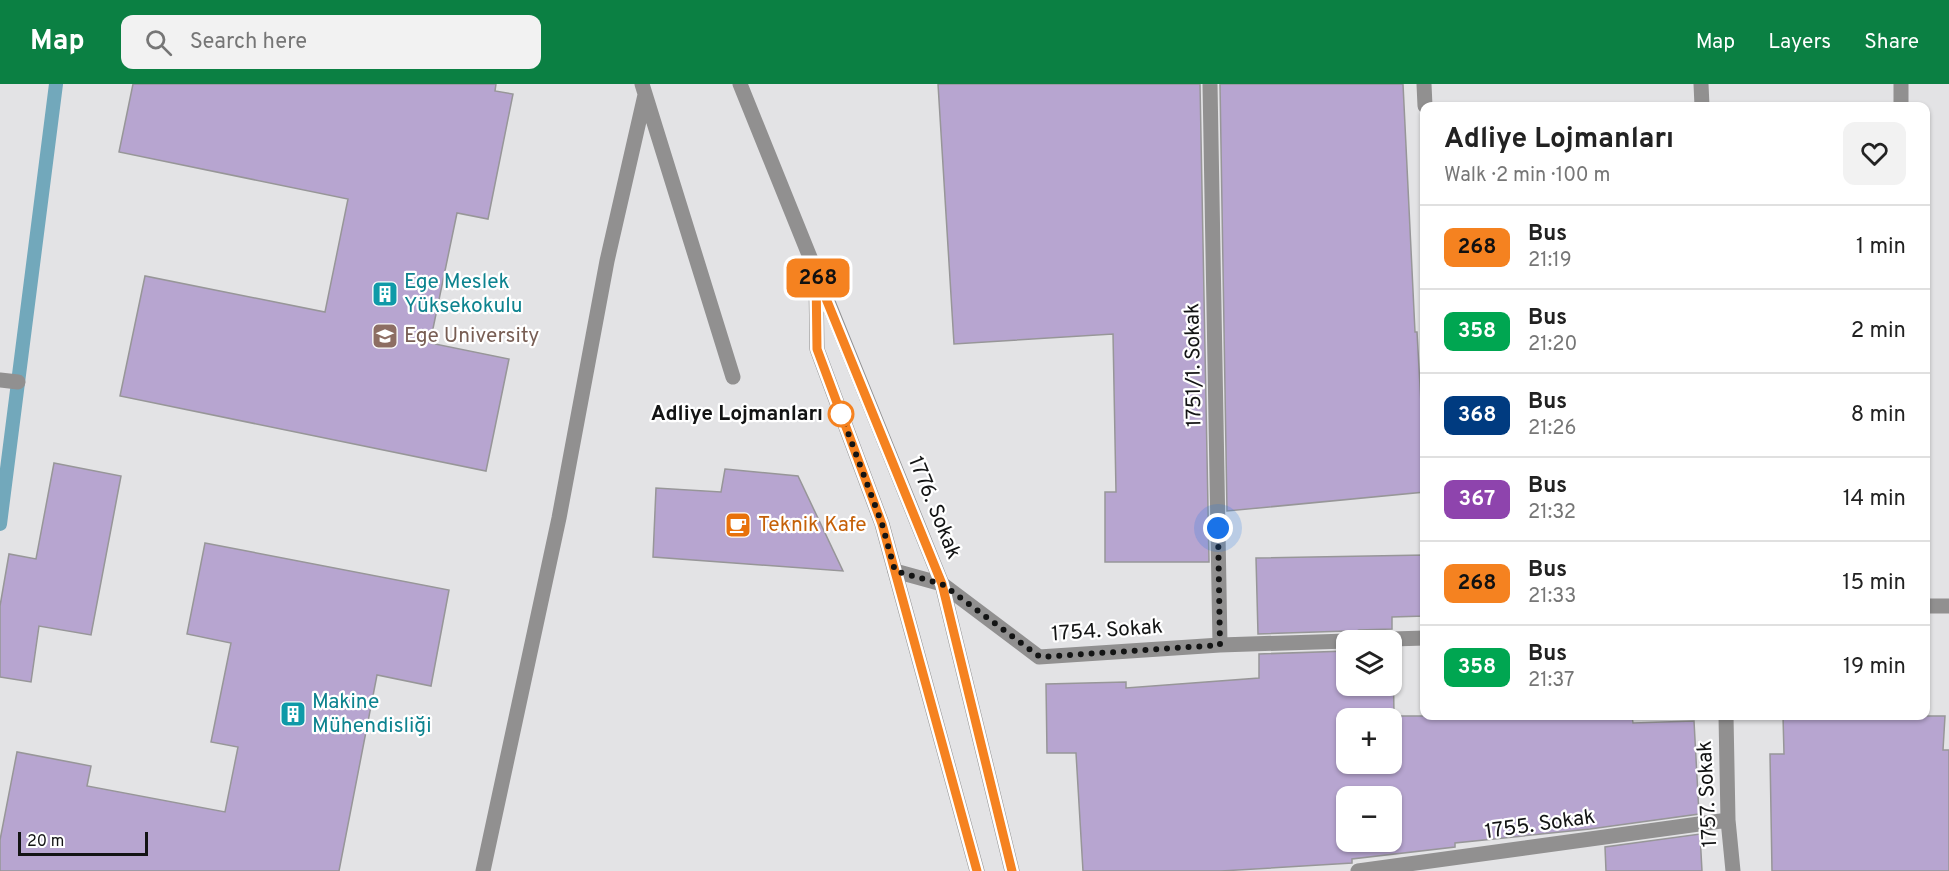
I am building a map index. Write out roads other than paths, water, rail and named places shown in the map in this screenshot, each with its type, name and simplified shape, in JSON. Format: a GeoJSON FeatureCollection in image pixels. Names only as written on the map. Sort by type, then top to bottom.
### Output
{"type":"FeatureCollection","features":[{"type":"Feature","properties":{"kind":"street","name":"1776. Sokak"},"geometry":{"type":"LineString","coordinates":[[740,84],[942,584],[1012,871]]}},
{"type":"Feature","properties":{"kind":"street","name":"1751/1. Sokak"},"geometry":{"type":"LineString","coordinates":[[1210,84],[1220,645]]}},
{"type":"Feature","properties":{"kind":"street"},"geometry":{"type":"LineString","coordinates":[[1424,84],[1425,102]]}},
{"type":"Feature","properties":{"kind":"street"},"geometry":{"type":"LineString","coordinates":[[1701,84],[1702,102]]}},
{"type":"Feature","properties":{"kind":"street"},"geometry":{"type":"LineString","coordinates":[[1901,84],[1901,102]]}},
{"type":"Feature","properties":{"kind":"street"},"geometry":{"type":"LineString","coordinates":[[643,90],[733,377]]}},
{"type":"Feature","properties":{"kind":"street"},"geometry":{"type":"LineString","coordinates":[[483,871],[559,518],[607,261],[643,90]]}},
{"type":"Feature","properties":{"kind":"street","name":"1776. Sokak"},"geometry":{"type":"LineString","coordinates":[[816,274],[817,349],[882,524],[977,871]]}},
{"type":"Feature","properties":{"kind":"street"},"geometry":{"type":"LineString","coordinates":[[0,380],[18,382]]}},
{"type":"Feature","properties":{"kind":"street","name":"1754. Sokak"},"geometry":{"type":"LineString","coordinates":[[895,571],[942,584],[1040,657],[1220,645],[1336,641]]}},
{"type":"Feature","properties":{"kind":"street"},"geometry":{"type":"LineString","coordinates":[[1930,606],[1949,606]]}},
{"type":"Feature","properties":{"kind":"street"},"geometry":{"type":"LineString","coordinates":[[1402,639],[1420,638]]}},
{"type":"Feature","properties":{"kind":"street","name":"1757. Sokak"},"geometry":{"type":"LineString","coordinates":[[1726,720],[1728,820],[1733,871]]}},
{"type":"Feature","properties":{"kind":"street","name":"1755. Sokak"},"geometry":{"type":"LineString","coordinates":[[1358,871],[1728,820]]}},
{"type":"Feature","properties":{"kind":"waterway"},"geometry":{"type":"LineString","coordinates":[[0,524],[56,84]]}},
{"type":"Feature","properties":{"kind":"place","name":"Ege Meslek Yüksekokulu"},"geometry":{"type":"Point","coordinates":[385,294]}},
{"type":"Feature","properties":{"kind":"place","name":"Ege University"},"geometry":{"type":"Point","coordinates":[385,336]}},
{"type":"Feature","properties":{"kind":"place","name":"Adliye Lojmanları"},"geometry":{"type":"Point","coordinates":[841,414]}},
{"type":"Feature","properties":{"kind":"place","name":"Teknik Kafe"},"geometry":{"type":"Point","coordinates":[738,525]}},
{"type":"Feature","properties":{"kind":"place","name":"Makine Mühendisliği"},"geometry":{"type":"Point","coordinates":[293,714]}}]}
